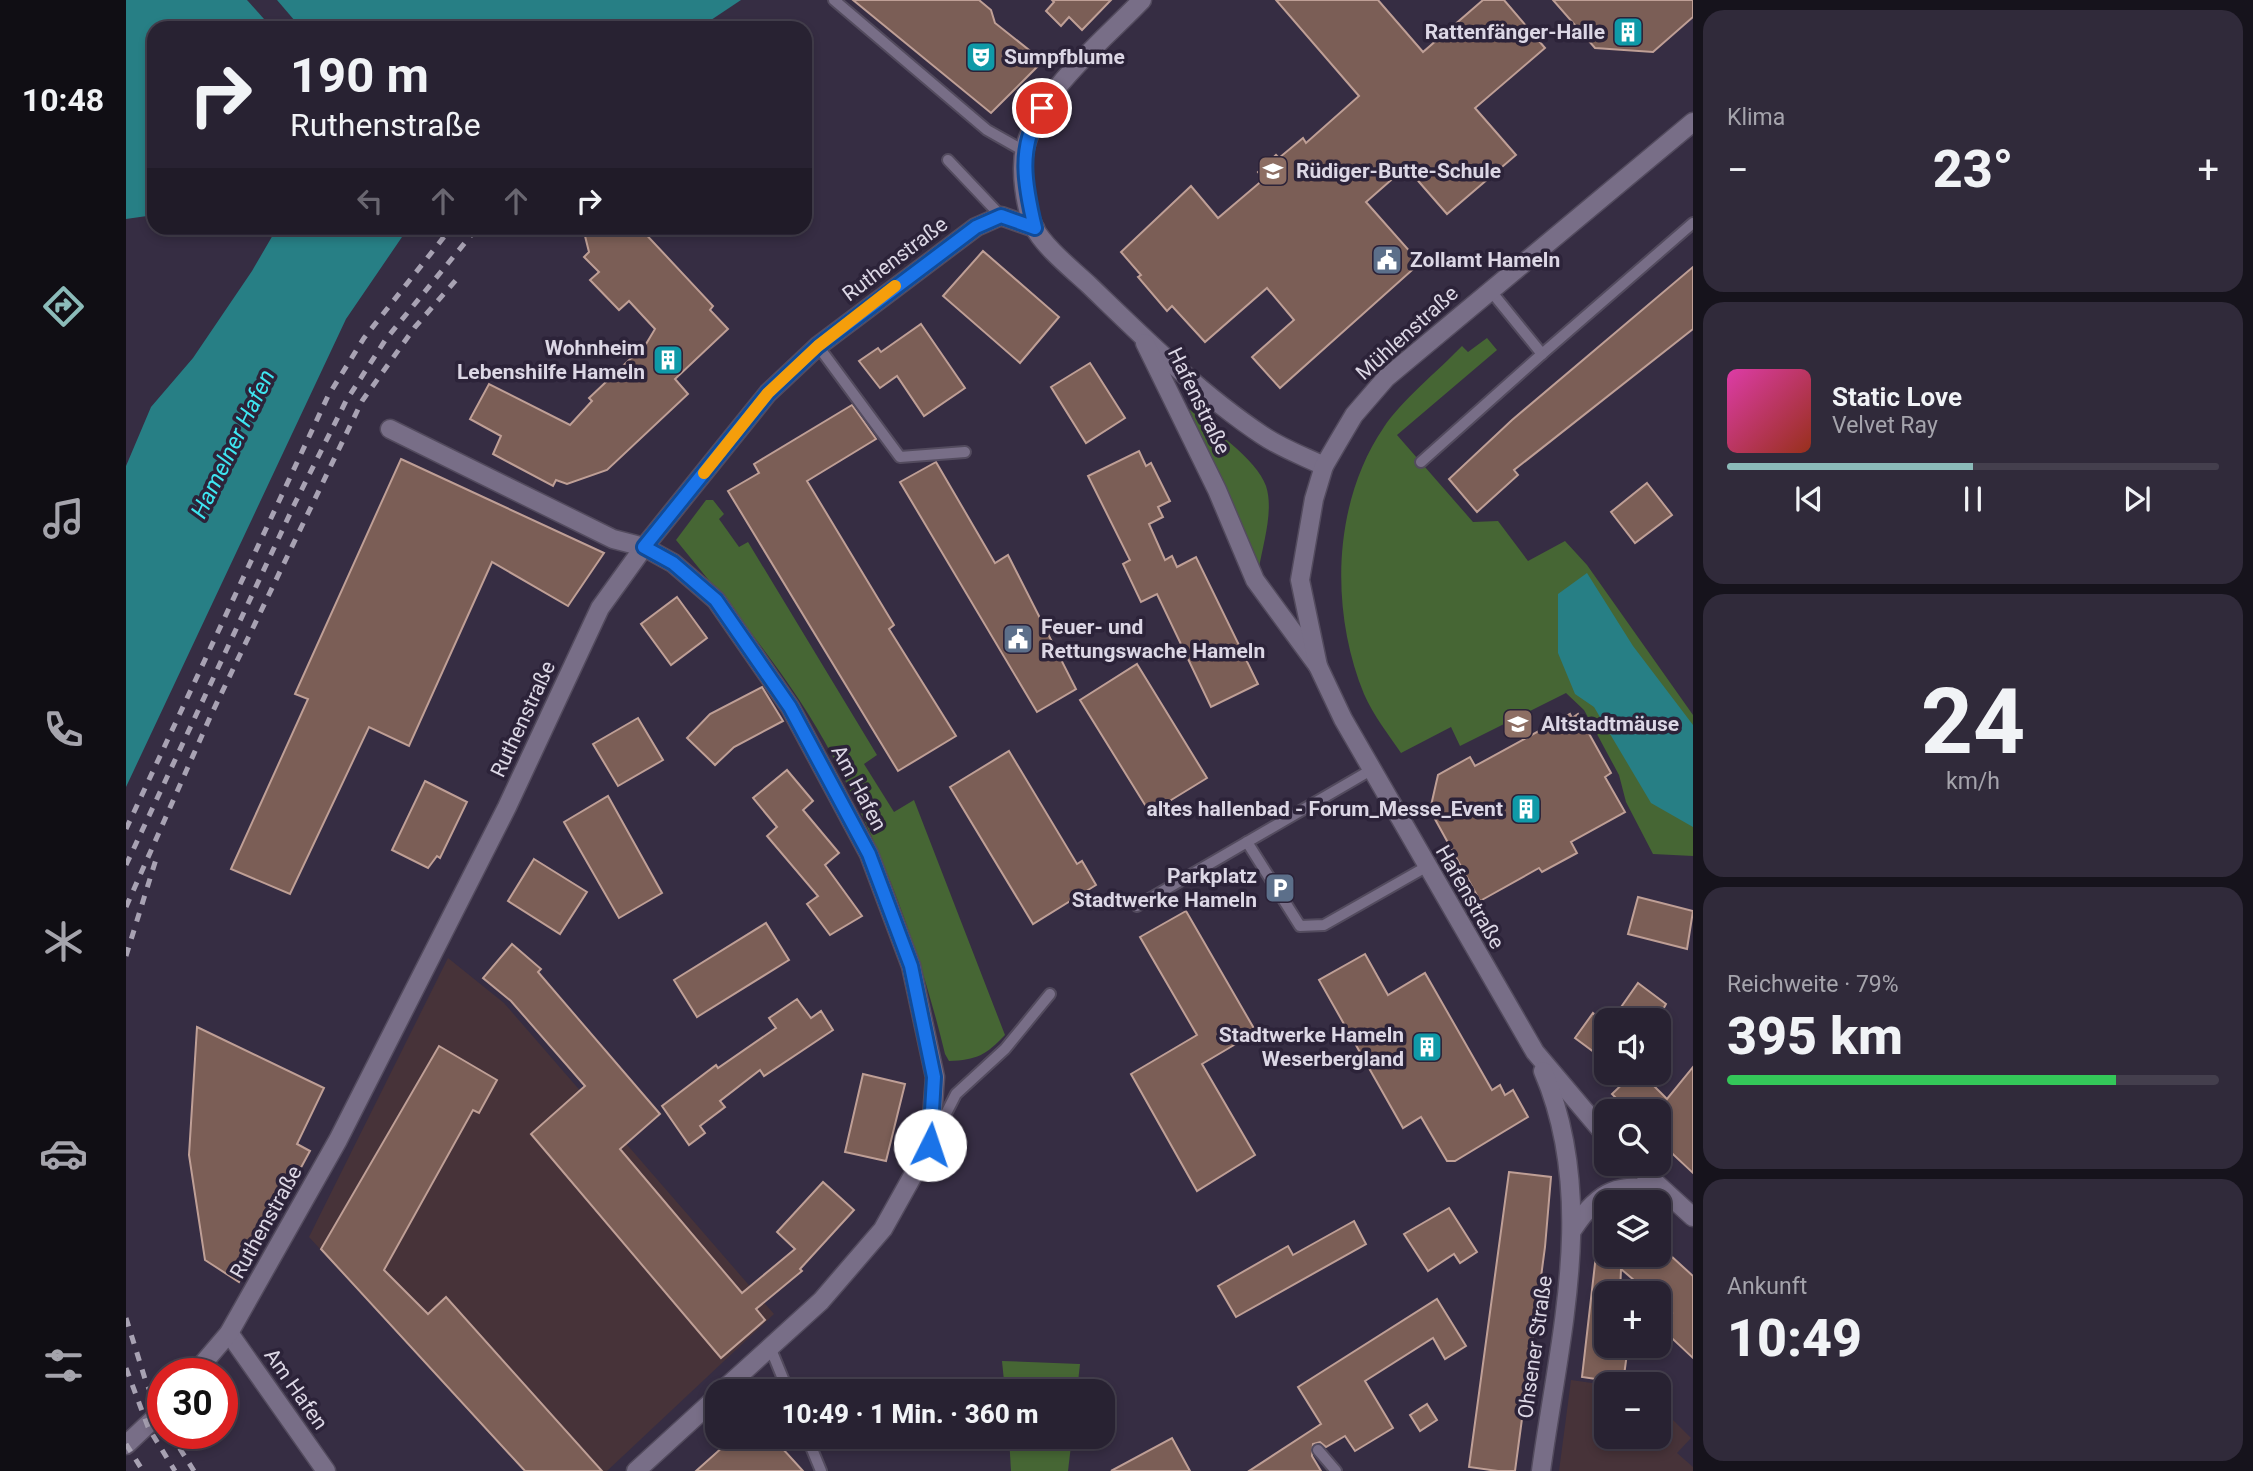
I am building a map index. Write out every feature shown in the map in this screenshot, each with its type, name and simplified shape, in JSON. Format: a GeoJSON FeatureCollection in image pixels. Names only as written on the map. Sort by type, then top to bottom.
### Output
{"type":"FeatureCollection","features":[{"type":"Feature","properties":{"kind":"street"},"geometry":{"type":"LineString","coordinates":[[1035,228],[1025,187],[1024,151],[1034,121],[1051,95],[1142,0]]}},
{"type":"Feature","properties":{"kind":"street","name":"Mühlenstraße"},"geometry":{"type":"LineString","coordinates":[[1300,580],[1308,525],[1324,466],[1354,415],[1386,378],[1693,122]]}},
{"type":"Feature","properties":{"kind":"street"},"geometry":{"type":"LineString","coordinates":[[1001,216],[1035,228]]}},
{"type":"Feature","properties":{"kind":"street","name":"Ruthenstraße"},"geometry":{"type":"LineString","coordinates":[[208,1358],[229,1333],[344,1129],[508,807],[600,608],[644,547],[768,393],[818,346],[976,227],[1001,216]]}},
{"type":"Feature","properties":{"kind":"street","name":"Hafenstraße"},"geometry":{"type":"LineString","coordinates":[[1035,228],[1065,263],[1142,337],[1263,436],[1324,466]]}},
{"type":"Feature","properties":{"kind":"street","name":"Hafenstraße"},"geometry":{"type":"LineString","coordinates":[[1142,337],[1217,490],[1255,580],[1318,666],[1371,770],[1535,1052],[1594,1122]]}},
{"type":"Feature","properties":{"kind":"street","name":"Am Hafen"},"geometry":{"type":"LineString","coordinates":[[390,429],[613,538],[644,547],[673,563],[716,600],[790,707],[869,854],[911,966],[934,1077],[930,1145],[883,1230],[821,1301],[735,1379]]}},
{"type":"Feature","properties":{"kind":"street","name":"Hafenstraße"},"geometry":{"type":"LineString","coordinates":[[1300,580],[1318,666]]}},
{"type":"Feature","properties":{"kind":"street","name":"Ohsener Straße"},"geometry":{"type":"LineString","coordinates":[[1535,1052],[1564,1139],[1573,1229],[1541,1471]]}},
{"type":"Feature","properties":{"kind":"street"},"geometry":{"type":"LineString","coordinates":[[1648,1176],[1663,1190]]}},
{"type":"Feature","properties":{"kind":"street"},"geometry":{"type":"LineString","coordinates":[[1617,1190],[1625,1187],[1649,1190]]}},
{"type":"Feature","properties":{"kind":"street"},"geometry":{"type":"LineString","coordinates":[[1671,1197],[1693,1217]]}},
{"type":"Feature","properties":{"kind":"street"},"geometry":{"type":"LineString","coordinates":[[1573,1229],[1594,1202]]}},
{"type":"Feature","properties":{"kind":"street","name":"Am Hafen"},"geometry":{"type":"LineString","coordinates":[[229,1333],[326,1471]]}},
{"type":"Feature","properties":{"kind":"street"},"geometry":{"type":"LineString","coordinates":[[636,1471],[705,1408]]}},
{"type":"Feature","properties":{"kind":"street"},"geometry":{"type":"LineString","coordinates":[[126,1445],[147,1425]]}},
{"type":"Feature","properties":{"kind":"lane"},"geometry":{"type":"LineString","coordinates":[[834,0],[987,130],[1024,151]]}},
{"type":"Feature","properties":{"kind":"lane"},"geometry":{"type":"LineString","coordinates":[[948,160],[1001,216]]}},
{"type":"Feature","properties":{"kind":"lane"},"geometry":{"type":"LineString","coordinates":[[1421,462],[1693,223]]}},
{"type":"Feature","properties":{"kind":"lane"},"geometry":{"type":"LineString","coordinates":[[1490,290],[1542,354]]}},
{"type":"Feature","properties":{"kind":"lane"},"geometry":{"type":"LineString","coordinates":[[818,346],[900,457],[965,452]]}},
{"type":"Feature","properties":{"kind":"lane"},"geometry":{"type":"LineString","coordinates":[[1137,906],[1371,770]]}},
{"type":"Feature","properties":{"kind":"lane"},"geometry":{"type":"LineString","coordinates":[[1247,842],[1300,926],[1324,925],[1426,867]]}},
{"type":"Feature","properties":{"kind":"lane"},"geometry":{"type":"LineString","coordinates":[[930,1145],[956,1094],[1005,1049],[1050,993]]}},
{"type":"Feature","properties":{"kind":"lane"},"geometry":{"type":"LineString","coordinates":[[770,1347],[783,1379]]}},
{"type":"Feature","properties":{"kind":"lane"},"geometry":{"type":"LineString","coordinates":[[812,1449],[821,1471]]}},
{"type":"Feature","properties":{"kind":"lane"},"geometry":{"type":"LineString","coordinates":[[1318,1450],[1336,1471]]}},
{"type":"Feature","properties":{"kind":"shaded area"},"geometry":{"type":"Polygon","coordinates":[[[1487,338],[1497,350],[1397,435],[1473,522],[1498,521],[1528,561],[1565,541],[1587,565],[1693,715],[1693,856],[1653,854],[1626,802],[1619,775],[1584,710],[1566,693],[1460,746],[1451,727],[1401,753],[1364,694],[1345,628],[1342,593],[1346,523],[1354,489],[1367,457],[1384,427],[1400,407],[1462,346],[1468,352],[1487,338]]]}},
{"type":"Feature","properties":{"kind":"shaded area"},"geometry":{"type":"Polygon","coordinates":[[[1189,409],[1253,465],[1266,486],[1269,506],[1259,568],[1189,409]]]}},
{"type":"Feature","properties":{"kind":"shaded area"},"geometry":{"type":"Polygon","coordinates":[[[706,500],[713,500],[724,514],[719,519],[739,547],[748,542],[877,755],[864,764],[894,812],[914,800],[1005,1035],[980,1055],[949,1061],[898,901],[867,827],[832,755],[779,671],[676,540],[706,500]]]}},
{"type":"Feature","properties":{"kind":"shaded area"},"geometry":{"type":"Polygon","coordinates":[[[448,958],[504,1003],[774,1314],[607,1471],[525,1471],[309,1237],[448,958]]]}},
{"type":"Feature","properties":{"kind":"shaded area"},"geometry":{"type":"Polygon","coordinates":[[[1002,1361],[1080,1364],[1078,1379],[1004,1379],[1002,1361]]]}},
{"type":"Feature","properties":{"kind":"shaded area"},"geometry":{"type":"Polygon","coordinates":[[[1571,1380],[1594,1383],[1594,1449],[1671,1449],[1671,1418],[1691,1438],[1677,1453],[1693,1467],[1693,1471],[1559,1471],[1571,1380]]]}},
{"type":"Feature","properties":{"kind":"shaded area"},"geometry":{"type":"Polygon","coordinates":[[[1010,1449],[1071,1449],[1068,1471],[1011,1471],[1010,1449]]]}},
{"type":"Feature","properties":{"kind":"water"},"geometry":{"type":"Polygon","coordinates":[[[126,0],[741,0],[710,21],[147,21],[147,216],[126,219],[126,0]]]}},
{"type":"Feature","properties":{"kind":"water","name":"Hamelner Hafen"},"geometry":{"type":"Polygon","coordinates":[[[273,235],[404,235],[346,319],[126,787],[126,466],[151,407],[193,358],[273,235]]]}},
{"type":"Feature","properties":{"kind":"water"},"geometry":{"type":"Polygon","coordinates":[[[1587,573],[1633,646],[1693,725],[1693,827],[1651,803],[1594,707],[1575,694],[1558,653],[1558,594],[1587,573]]]}},
{"type":"Feature","properties":{"kind":"pier"},"geometry":{"type":"Polygon","coordinates":[[[247,0],[277,0],[295,21],[266,21],[247,0]]]}},
{"type":"Feature","properties":{"kind":"building","name":"Sumpfblume"},"geometry":{"type":"Polygon","coordinates":[[[853,0],[979,0],[991,10],[995,23],[1043,61],[991,113],[853,0]]]}},
{"type":"Feature","properties":{"kind":"building"},"geometry":{"type":"Polygon","coordinates":[[[1052,0],[1111,0],[1082,30],[1069,17],[1061,26],[1046,11],[1054,2],[1052,0]]]}},
{"type":"Feature","properties":{"kind":"building"},"geometry":{"type":"Polygon","coordinates":[[[1276,0],[1378,0],[1423,52],[1483,0],[1504,0],[1545,48],[1475,108],[1516,155],[1447,214],[1406,167],[1366,202],[1420,263],[1280,388],[1252,357],[1294,320],[1267,288],[1205,342],[1172,306],[1167,311],[1121,252],[1191,186],[1218,218],[1264,179],[1258,172],[1276,155],[1279,158],[1303,138],[1306,143],[1359,96],[1276,0]]]}},
{"type":"Feature","properties":{"kind":"building","name":"Rattenfänger-Halle"},"geometry":{"type":"Polygon","coordinates":[[[1553,0],[1693,0],[1693,17],[1653,52],[1595,48],[1553,0]]]}},
{"type":"Feature","properties":{"kind":"building","name":"Wohnheim Lebenshilfe Hameln"},"geometry":{"type":"Polygon","coordinates":[[[585,235],[647,235],[713,306],[710,310],[728,329],[675,379],[688,394],[607,470],[567,484],[556,480],[553,486],[493,454],[501,436],[470,419],[489,384],[570,425],[592,401],[589,398],[646,344],[655,329],[629,301],[619,310],[590,280],[599,272],[584,257],[589,252],[585,235]]]}},
{"type":"Feature","properties":{"kind":"building"},"geometry":{"type":"Polygon","coordinates":[[[983,251],[1059,317],[1020,363],[943,296],[983,251]]]}},
{"type":"Feature","properties":{"kind":"building"},"geometry":{"type":"Polygon","coordinates":[[[1693,267],[1693,329],[1514,470],[1518,475],[1477,512],[1449,479],[1512,420],[1693,267]]]}},
{"type":"Feature","properties":{"kind":"building"},"geometry":{"type":"Polygon","coordinates":[[[921,324],[965,388],[924,416],[897,376],[880,388],[859,361],[878,348],[881,352],[921,324]]]}},
{"type":"Feature","properties":{"kind":"building"},"geometry":{"type":"Polygon","coordinates":[[[1090,363],[1125,418],[1086,443],[1051,387],[1090,363]]]}},
{"type":"Feature","properties":{"kind":"building"},"geometry":{"type":"Polygon","coordinates":[[[852,405],[876,439],[807,481],[894,625],[889,629],[956,736],[898,771],[728,491],[759,473],[754,464],[852,405]]]}},
{"type":"Feature","properties":{"kind":"building"},"geometry":{"type":"Polygon","coordinates":[[[1139,451],[1146,466],[1151,463],[1170,501],[1158,507],[1163,517],[1149,524],[1165,560],[1172,556],[1177,567],[1196,557],[1258,684],[1211,707],[1157,594],[1141,602],[1123,564],[1130,560],[1088,476],[1139,451]]]}},
{"type":"Feature","properties":{"kind":"building"},"geometry":{"type":"Polygon","coordinates":[[[401,459],[604,553],[568,606],[492,562],[409,746],[369,727],[290,894],[231,869],[308,699],[295,694],[401,459]]]}},
{"type":"Feature","properties":{"kind":"building"},"geometry":{"type":"Polygon","coordinates":[[[936,462],[995,563],[1008,555],[1076,689],[1037,712],[900,482],[936,462]]]}},
{"type":"Feature","properties":{"kind":"building"},"geometry":{"type":"Polygon","coordinates":[[[1647,483],[1672,515],[1635,543],[1611,512],[1647,483]]]}},
{"type":"Feature","properties":{"kind":"building"},"geometry":{"type":"Polygon","coordinates":[[[677,597],[707,638],[671,665],[641,624],[677,597]]]}},
{"type":"Feature","properties":{"kind":"building"},"geometry":{"type":"Polygon","coordinates":[[[1137,664],[1207,778],[1150,813],[1080,700],[1137,664]]]}},
{"type":"Feature","properties":{"kind":"building"},"geometry":{"type":"Polygon","coordinates":[[[762,687],[783,721],[734,747],[715,765],[687,738],[710,714],[762,687]]]}},
{"type":"Feature","properties":{"kind":"building","name":"altes hallenbad - Forum_Messe_Event"},"geometry":{"type":"Polygon","coordinates":[[[1570,714],[1572,718],[1578,714],[1611,773],[1605,777],[1625,812],[1571,842],[1577,853],[1542,872],[1539,868],[1480,901],[1430,810],[1438,775],[1470,757],[1475,766],[1570,714]]]}},
{"type":"Feature","properties":{"kind":"building"},"geometry":{"type":"Polygon","coordinates":[[[638,718],[663,760],[618,786],[593,744],[638,718]]]}},
{"type":"Feature","properties":{"kind":"building"},"geometry":{"type":"Polygon","coordinates":[[[1009,751],[1077,864],[1082,861],[1096,885],[1033,924],[950,787],[1009,751]]]}},
{"type":"Feature","properties":{"kind":"building"},"geometry":{"type":"Polygon","coordinates":[[[787,770],[813,801],[803,810],[839,853],[825,865],[862,916],[830,935],[807,904],[818,896],[767,836],[777,827],[753,798],[787,770]]]}},
{"type":"Feature","properties":{"kind":"building"},"geometry":{"type":"Polygon","coordinates":[[[425,781],[467,802],[440,858],[437,856],[428,868],[392,850],[425,781]]]}},
{"type":"Feature","properties":{"kind":"building"},"geometry":{"type":"Polygon","coordinates":[[[608,796],[662,893],[619,918],[564,822],[608,796]]]}},
{"type":"Feature","properties":{"kind":"building"},"geometry":{"type":"Polygon","coordinates":[[[534,859],[587,892],[560,934],[508,901],[534,859]]]}},
{"type":"Feature","properties":{"kind":"building"},"geometry":{"type":"Polygon","coordinates":[[[1638,897],[1693,911],[1687,949],[1628,934],[1638,897]]]}},
{"type":"Feature","properties":{"kind":"building"},"geometry":{"type":"Polygon","coordinates":[[[1186,911],[1256,1032],[1202,1064],[1255,1155],[1197,1191],[1131,1074],[1197,1035],[1140,937],[1186,911]]]}},
{"type":"Feature","properties":{"kind":"building"},"geometry":{"type":"Polygon","coordinates":[[[766,923],[789,960],[697,1017],[674,980],[766,923]]]}},
{"type":"Feature","properties":{"kind":"building"},"geometry":{"type":"Polygon","coordinates":[[[512,944],[541,969],[538,972],[660,1114],[620,1149],[742,1293],[795,1249],[777,1232],[823,1182],[854,1210],[800,1269],[802,1271],[756,1309],[765,1320],[721,1358],[531,1134],[585,1086],[511,1001],[483,978],[512,944]]]}},
{"type":"Feature","properties":{"kind":"building"},"geometry":{"type":"Polygon","coordinates":[[[1365,954],[1388,995],[1425,973],[1492,1090],[1500,1085],[1505,1095],[1513,1090],[1528,1117],[1455,1161],[1447,1161],[1421,1117],[1403,1128],[1319,980],[1365,954]]]}},
{"type":"Feature","properties":{"kind":"building"},"geometry":{"type":"Polygon","coordinates":[[[1638,983],[1666,1004],[1664,1008],[1620,1008],[1638,983]]]}},
{"type":"Feature","properties":{"kind":"building"},"geometry":{"type":"Polygon","coordinates":[[[797,999],[811,1018],[821,1011],[833,1030],[764,1076],[760,1070],[720,1101],[725,1107],[700,1126],[705,1133],[689,1145],[662,1106],[716,1065],[718,1068],[776,1028],[769,1018],[797,999]]]}},
{"type":"Feature","properties":{"kind":"building"},"geometry":{"type":"Polygon","coordinates":[[[1593,1013],[1594,1052],[1575,1038],[1593,1013]]]}},
{"type":"Feature","properties":{"kind":"building"},"geometry":{"type":"Polygon","coordinates":[[[197,1027],[324,1088],[297,1144],[310,1151],[239,1282],[205,1260],[189,1155],[197,1027]]]}},
{"type":"Feature","properties":{"kind":"building"},"geometry":{"type":"Polygon","coordinates":[[[439,1046],[497,1080],[479,1113],[473,1110],[384,1270],[428,1314],[446,1297],[602,1471],[525,1471],[321,1249],[439,1046]]]}},
{"type":"Feature","properties":{"kind":"building"},"geometry":{"type":"Polygon","coordinates":[[[1693,1067],[1693,1173],[1671,1152],[1671,1099],[1667,1099],[1693,1067]]]}},
{"type":"Feature","properties":{"kind":"building"},"geometry":{"type":"Polygon","coordinates":[[[863,1074],[905,1084],[886,1161],[845,1152],[863,1074]]]}},
{"type":"Feature","properties":{"kind":"building"},"geometry":{"type":"Polygon","coordinates":[[[1621,1085],[1653,1085],[1667,1099],[1617,1099],[1612,1094],[1621,1085]]]}},
{"type":"Feature","properties":{"kind":"building"},"geometry":{"type":"Polygon","coordinates":[[[1509,1172],[1551,1177],[1545,1247],[1515,1471],[1498,1471],[1469,1467],[1509,1172]]]}},
{"type":"Feature","properties":{"kind":"building"},"geometry":{"type":"Polygon","coordinates":[[[1449,1208],[1477,1252],[1460,1263],[1454,1254],[1428,1271],[1404,1234],[1449,1208]]]}},
{"type":"Feature","properties":{"kind":"building"},"geometry":{"type":"Polygon","coordinates":[[[1354,1221],[1366,1244],[1236,1317],[1218,1286],[1288,1246],[1293,1255],[1354,1221]]]}},
{"type":"Feature","properties":{"kind":"building"},"geometry":{"type":"Polygon","coordinates":[[[1671,1256],[1693,1276],[1693,1358],[1671,1337],[1671,1281],[1635,1281],[1621,1269],[1620,1281],[1594,1281],[1594,1358],[1626,1358],[1624,1372],[1594,1372],[1594,1379],[1582,1377],[1595,1267],[1671,1267],[1671,1256]]]}},
{"type":"Feature","properties":{"kind":"building"},"geometry":{"type":"Polygon","coordinates":[[[1437,1299],[1466,1346],[1445,1359],[1433,1338],[1365,1381],[1393,1428],[1355,1451],[1345,1436],[1326,1447],[1320,1442],[1313,1444],[1312,1456],[1321,1471],[1249,1471],[1321,1424],[1298,1387],[1437,1299]]]}},
{"type":"Feature","properties":{"kind":"building"},"geometry":{"type":"Polygon","coordinates":[[[1427,1404],[1437,1420],[1420,1431],[1410,1415],[1427,1404]]]}},
{"type":"Feature","properties":{"kind":"building"},"geometry":{"type":"Polygon","coordinates":[[[1172,1438],[1190,1471],[1111,1471],[1172,1438]]]}},
{"type":"Feature","properties":{"kind":"building"},"geometry":{"type":"Polygon","coordinates":[[[721,1449],[783,1449],[803,1471],[696,1471],[721,1449]]]}},
{"type":"Feature","properties":{"kind":"railway"},"geometry":{"type":"LineString","coordinates":[[126,829],[328,396],[364,338],[445,235]]}},
{"type":"Feature","properties":{"kind":"railway"},"geometry":{"type":"LineString","coordinates":[[126,865],[295,503],[346,401],[386,339],[471,235]]}},
{"type":"Feature","properties":{"kind":"railway"},"geometry":{"type":"LineString","coordinates":[[126,907],[211,715],[362,401],[415,327],[456,280]]}},
{"type":"Feature","properties":{"kind":"railway"},"geometry":{"type":"LineString","coordinates":[[126,956],[157,856]]}},
{"type":"Feature","properties":{"kind":"railway"},"geometry":{"type":"LineString","coordinates":[[126,1318],[147,1384]]}},
{"type":"Feature","properties":{"kind":"railway"},"geometry":{"type":"LineString","coordinates":[[126,1368],[148,1427],[175,1471]]}},
{"type":"Feature","properties":{"kind":"railway"},"geometry":{"type":"LineString","coordinates":[[126,1444],[143,1471]]}},
{"type":"Feature","properties":{"kind":"railway"},"geometry":{"type":"LineString","coordinates":[[180,1449],[194,1471]]}},
{"type":"Feature","properties":{"kind":"slow traffic"},"geometry":{"type":"LineString","coordinates":[[704,473],[768,393],[818,346],[895,286]]}},
{"type":"Feature","properties":{"kind":"place","name":"Rattenfänger-Halle"},"geometry":{"type":"Point","coordinates":[1628,32]}},
{"type":"Feature","properties":{"kind":"place","name":"Sumpfblume"},"geometry":{"type":"Point","coordinates":[981,57]}},
{"type":"Feature","properties":{"kind":"place","name":"Rüdiger-Butte-Schule"},"geometry":{"type":"Point","coordinates":[1273,171]}},
{"type":"Feature","properties":{"kind":"place","name":"Zollamt Hameln"},"geometry":{"type":"Point","coordinates":[1387,260]}},
{"type":"Feature","properties":{"kind":"place","name":"Wohnheim Lebenshilfe Hameln"},"geometry":{"type":"Point","coordinates":[668,360]}},
{"type":"Feature","properties":{"kind":"place","name":"Feuer- und Rettungswache Hameln"},"geometry":{"type":"Point","coordinates":[1018,639]}},
{"type":"Feature","properties":{"kind":"place","name":"Altstadtmäuse"},"geometry":{"type":"Point","coordinates":[1518,724]}},
{"type":"Feature","properties":{"kind":"place","name":"altes hallenbad - Forum_Messe_Event"},"geometry":{"type":"Point","coordinates":[1526,809]}},
{"type":"Feature","properties":{"kind":"place","name":"Parkplatz Stadtwerke Hameln"},"geometry":{"type":"Point","coordinates":[1280,888]}},
{"type":"Feature","properties":{"kind":"place","name":"Stadtwerke Hameln Weserbergland"},"geometry":{"type":"Point","coordinates":[1427,1047]}},
{"type":"Feature","properties":{"kind":"route"},"geometry":{"type":"LineString","coordinates":[[930,1145],[934,1077],[911,966],[869,854],[790,707],[716,600],[673,563],[644,547],[768,393],[818,346],[976,227],[1001,216],[1035,228],[1025,187],[1024,151],[1034,121],[1042,108]]}}]}
